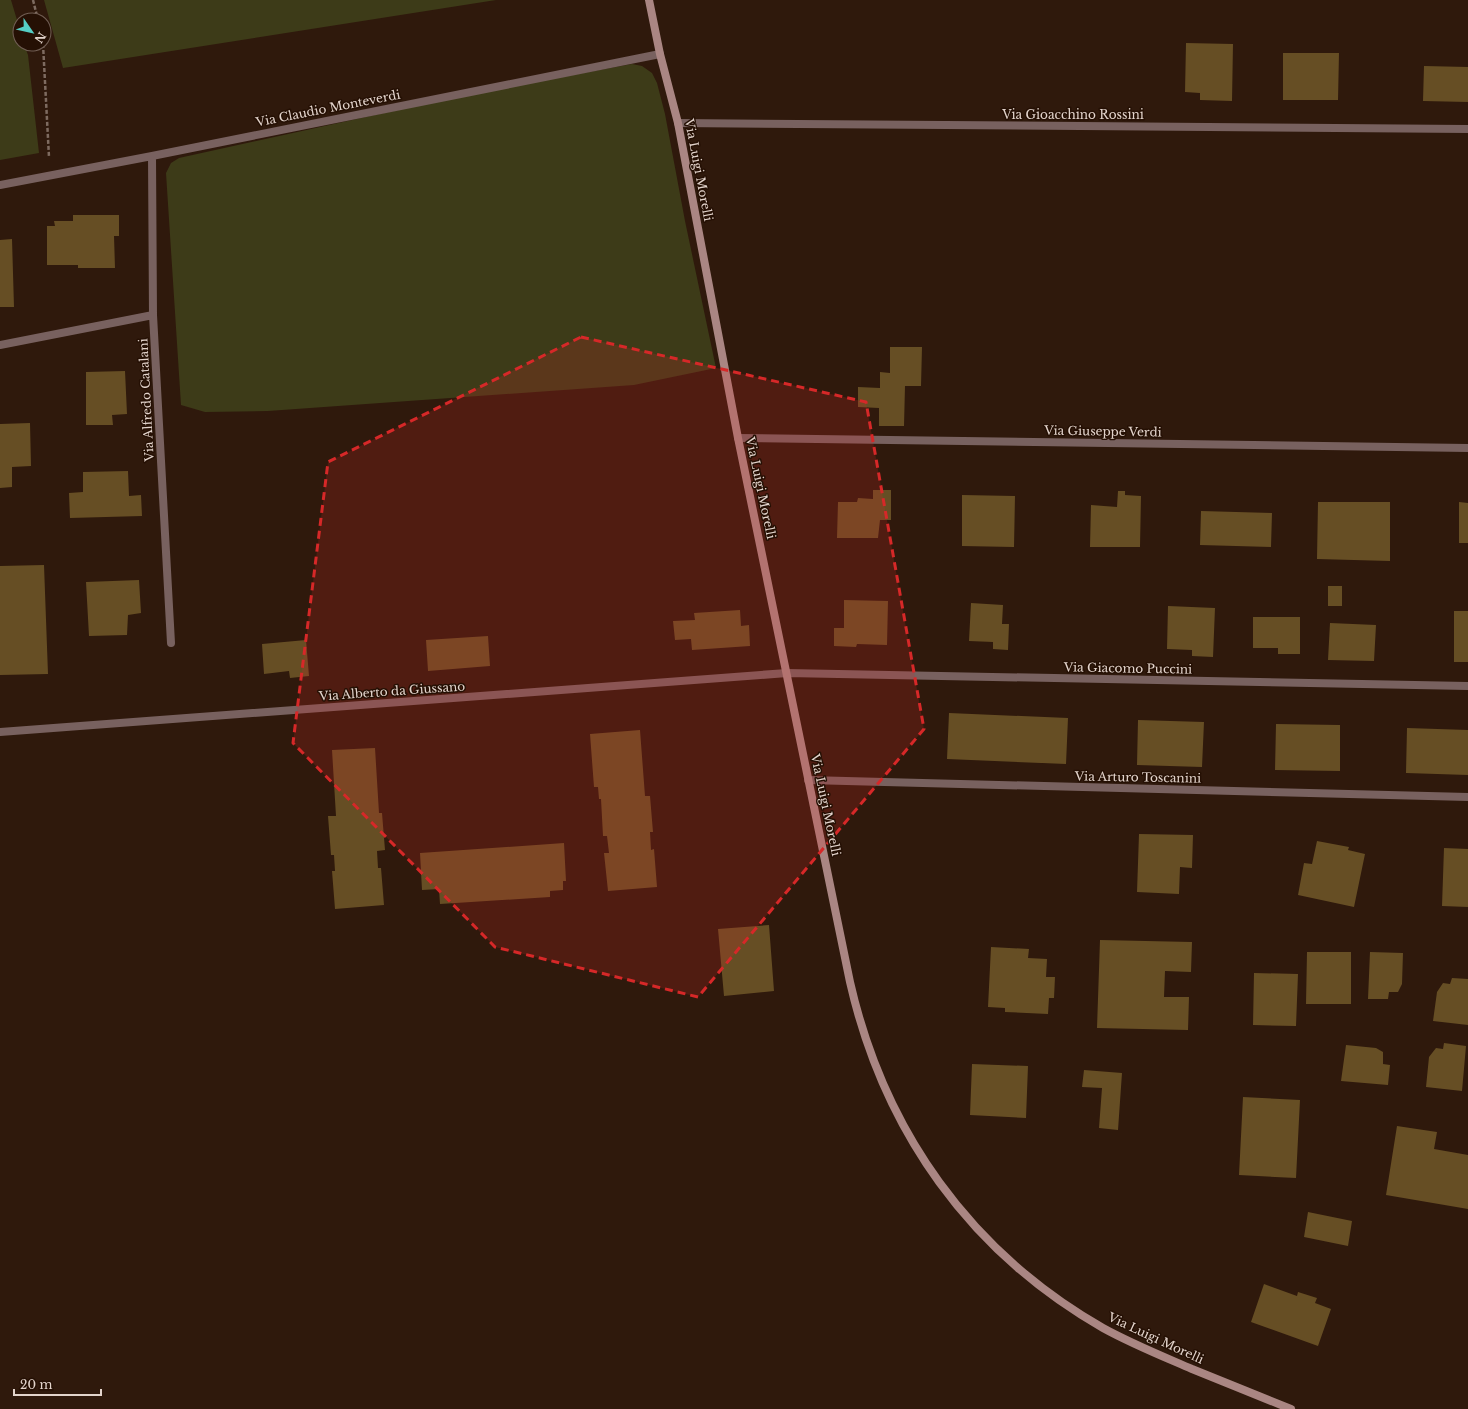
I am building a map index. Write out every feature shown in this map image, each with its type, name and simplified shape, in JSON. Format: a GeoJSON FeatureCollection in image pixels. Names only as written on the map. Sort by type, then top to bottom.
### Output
{"type":"FeatureCollection","features":[{"type":"Feature","properties":{"kind":"main road","name":"Via Luigi Morelli"},"geometry":{"type":"LineString","coordinates":[[650,0],[660,54],[678,123],[738,438],[850,982],[867,1043],[878,1073],[905,1130],[940,1183],[980,1232],[1003,1254],[1052,1294],[1078,1313],[1105,1329],[1140,1346],[1291,1409]]}},
{"type":"Feature","properties":{"kind":"street","name":"Via Claudio Monteverdi"},"geometry":{"type":"LineString","coordinates":[[0,184],[152,156],[660,54]]}},
{"type":"Feature","properties":{"kind":"street","name":"Via Gioacchino Rossini"},"geometry":{"type":"LineString","coordinates":[[678,123],[1468,129]]}},
{"type":"Feature","properties":{"kind":"street","name":"Via Alfredo Catalani"},"geometry":{"type":"LineString","coordinates":[[152,156],[153,315],[171,643]]}},
{"type":"Feature","properties":{"kind":"street"},"geometry":{"type":"LineString","coordinates":[[0,345],[153,315]]}},
{"type":"Feature","properties":{"kind":"street","name":"Via Giuseppe Verdi"},"geometry":{"type":"LineString","coordinates":[[738,438],[1468,448]]}},
{"type":"Feature","properties":{"kind":"street","name":"Via Giacomo Puccini"},"geometry":{"type":"LineString","coordinates":[[787,673],[1468,686]]}},
{"type":"Feature","properties":{"kind":"street","name":"Via Alberto da Giussano"},"geometry":{"type":"LineString","coordinates":[[0,732],[787,673]]}},
{"type":"Feature","properties":{"kind":"street","name":"Via Arturo Toscanini"},"geometry":{"type":"LineString","coordinates":[[808,780],[1468,797]]}},
{"type":"Feature","properties":{"kind":"path"},"geometry":{"type":"LineString","coordinates":[[33,0],[36,12]]}},
{"type":"Feature","properties":{"kind":"path"},"geometry":{"type":"LineString","coordinates":[[43,52],[50,176]]}},
{"type":"Feature","properties":{"kind":"highlighted area"},"geometry":{"type":"Polygon","coordinates":[[[581,337],[866,402],[924,729],[698,997],[495,947],[293,743],[328,462],[581,337]]]}},
{"type":"Feature","properties":{"kind":"shaded area"},"geometry":{"type":"Polygon","coordinates":[[[0,0],[11,0],[15,12],[12,12],[12,52],[27,52],[28,55],[39,153],[0,160],[0,0]]]}},
{"type":"Feature","properties":{"kind":"shaded area"},"geometry":{"type":"Polygon","coordinates":[[[44,0],[496,0],[63,68],[52,29],[52,12],[47,12],[44,0]]]}},
{"type":"Feature","properties":{"kind":"shaded area"},"geometry":{"type":"Polygon","coordinates":[[[632,64],[642,66],[652,73],[657,83],[665,114],[685,221],[716,368],[634,385],[268,411],[205,412],[181,405],[166,173],[171,163],[179,158],[348,121],[518,85],[632,64]]]}},
{"type":"Feature","properties":{"kind":"building"},"geometry":{"type":"Polygon","coordinates":[[[1186,43],[1233,44],[1232,101],[1200,100],[1200,93],[1185,92],[1186,43]]]}},
{"type":"Feature","properties":{"kind":"building"},"geometry":{"type":"Polygon","coordinates":[[[1283,53],[1339,53],[1338,100],[1283,100],[1283,53]]]}},
{"type":"Feature","properties":{"kind":"building"},"geometry":{"type":"Polygon","coordinates":[[[1424,66],[1468,67],[1468,102],[1423,101],[1424,66]]]}},
{"type":"Feature","properties":{"kind":"building"},"geometry":{"type":"Polygon","coordinates":[[[73,215],[119,215],[119,236],[114,236],[115,268],[78,268],[78,265],[47,265],[47,226],[55,226],[54,221],[73,221],[73,215]]]}},
{"type":"Feature","properties":{"kind":"building"},"geometry":{"type":"Polygon","coordinates":[[[12,239],[14,307],[0,307],[0,240],[12,239]]]}},
{"type":"Feature","properties":{"kind":"building"},"geometry":{"type":"Polygon","coordinates":[[[890,347],[922,347],[921,386],[905,386],[904,426],[879,426],[879,408],[858,407],[858,387],[880,388],[880,372],[890,373],[890,347]]]}},
{"type":"Feature","properties":{"kind":"building"},"geometry":{"type":"Polygon","coordinates":[[[125,371],[127,414],[112,415],[113,425],[86,425],[86,372],[125,371]]]}},
{"type":"Feature","properties":{"kind":"building"},"geometry":{"type":"Polygon","coordinates":[[[30,423],[31,466],[12,467],[12,487],[0,488],[0,424],[30,423]]]}},
{"type":"Feature","properties":{"kind":"building"},"geometry":{"type":"Polygon","coordinates":[[[128,471],[129,496],[141,495],[142,516],[70,518],[69,493],[83,492],[83,472],[128,471]]]}},
{"type":"Feature","properties":{"kind":"building"},"geometry":{"type":"Polygon","coordinates":[[[873,490],[891,490],[891,520],[880,520],[878,538],[837,538],[838,502],[857,502],[858,498],[873,499],[873,490]]]}},
{"type":"Feature","properties":{"kind":"building"},"geometry":{"type":"Polygon","coordinates":[[[1118,491],[1125,491],[1125,495],[1141,496],[1140,547],[1090,547],[1091,505],[1117,507],[1118,491]]]}},
{"type":"Feature","properties":{"kind":"building"},"geometry":{"type":"Polygon","coordinates":[[[962,495],[1015,496],[1014,547],[962,546],[962,495]]]}},
{"type":"Feature","properties":{"kind":"building"},"geometry":{"type":"Polygon","coordinates":[[[1318,502],[1390,502],[1390,561],[1317,559],[1318,502]]]}},
{"type":"Feature","properties":{"kind":"building"},"geometry":{"type":"Polygon","coordinates":[[[1459,502],[1468,503],[1468,543],[1459,543],[1459,502]]]}},
{"type":"Feature","properties":{"kind":"building"},"geometry":{"type":"Polygon","coordinates":[[[1201,511],[1272,513],[1271,547],[1200,545],[1201,511]]]}},
{"type":"Feature","properties":{"kind":"building"},"geometry":{"type":"Polygon","coordinates":[[[44,565],[48,674],[0,675],[0,566],[44,565]]]}},
{"type":"Feature","properties":{"kind":"building"},"geometry":{"type":"Polygon","coordinates":[[[139,580],[141,613],[128,615],[127,635],[89,636],[86,582],[139,580]]]}},
{"type":"Feature","properties":{"kind":"building"},"geometry":{"type":"Polygon","coordinates":[[[1328,586],[1342,586],[1342,606],[1328,606],[1328,586]]]}},
{"type":"Feature","properties":{"kind":"building"},"geometry":{"type":"Polygon","coordinates":[[[844,600],[888,601],[887,645],[857,644],[856,647],[834,646],[834,628],[844,628],[844,600]]]}},
{"type":"Feature","properties":{"kind":"building"},"geometry":{"type":"Polygon","coordinates":[[[971,603],[1003,605],[1002,624],[1009,624],[1008,650],[993,649],[993,642],[969,641],[971,603]]]}},
{"type":"Feature","properties":{"kind":"building"},"geometry":{"type":"Polygon","coordinates":[[[1168,606],[1215,608],[1213,657],[1192,656],[1192,650],[1167,649],[1168,606]]]}},
{"type":"Feature","properties":{"kind":"building"},"geometry":{"type":"Polygon","coordinates":[[[740,610],[741,626],[749,625],[750,646],[692,650],[691,639],[675,640],[673,621],[695,620],[694,613],[740,610]]]}},
{"type":"Feature","properties":{"kind":"building"},"geometry":{"type":"Polygon","coordinates":[[[1454,611],[1468,611],[1468,662],[1454,662],[1454,611]]]}},
{"type":"Feature","properties":{"kind":"building"},"geometry":{"type":"Polygon","coordinates":[[[1253,617],[1300,617],[1300,654],[1278,654],[1278,648],[1253,648],[1253,617]]]}},
{"type":"Feature","properties":{"kind":"building"},"geometry":{"type":"Polygon","coordinates":[[[1330,623],[1376,625],[1374,661],[1328,660],[1330,623]]]}},
{"type":"Feature","properties":{"kind":"building"},"geometry":{"type":"Polygon","coordinates":[[[488,636],[490,666],[428,671],[426,640],[488,636]]]}},
{"type":"Feature","properties":{"kind":"building"},"geometry":{"type":"Polygon","coordinates":[[[306,640],[309,676],[290,678],[289,671],[264,674],[262,644],[306,640]]]}},
{"type":"Feature","properties":{"kind":"building"},"geometry":{"type":"Polygon","coordinates":[[[949,713],[1068,718],[1066,764],[947,759],[949,713]]]}},
{"type":"Feature","properties":{"kind":"building"},"geometry":{"type":"Polygon","coordinates":[[[1138,720],[1204,722],[1202,767],[1137,765],[1138,720]]]}},
{"type":"Feature","properties":{"kind":"building"},"geometry":{"type":"Polygon","coordinates":[[[1276,724],[1340,725],[1340,771],[1275,770],[1276,724]]]}},
{"type":"Feature","properties":{"kind":"building"},"geometry":{"type":"Polygon","coordinates":[[[1407,728],[1468,730],[1468,775],[1406,773],[1407,728]]]}},
{"type":"Feature","properties":{"kind":"building"},"geometry":{"type":"Polygon","coordinates":[[[640,730],[645,796],[650,796],[653,832],[650,832],[651,850],[654,849],[657,887],[608,891],[604,853],[609,853],[607,836],[603,836],[601,799],[599,799],[598,787],[594,787],[590,734],[640,730]]]}},
{"type":"Feature","properties":{"kind":"building"},"geometry":{"type":"Polygon","coordinates":[[[375,748],[379,813],[382,813],[385,850],[377,851],[378,868],[381,868],[384,905],[335,909],[332,871],[335,871],[334,855],[331,855],[328,816],[336,816],[332,750],[375,748]]]}},
{"type":"Feature","properties":{"kind":"building"},"geometry":{"type":"Polygon","coordinates":[[[1139,834],[1193,835],[1192,868],[1180,867],[1179,894],[1137,892],[1139,834]]]}},
{"type":"Feature","properties":{"kind":"building"},"geometry":{"type":"Polygon","coordinates":[[[1317,841],[1349,847],[1348,850],[1365,854],[1354,907],[1298,895],[1304,863],[1312,864],[1317,841]]]}},
{"type":"Feature","properties":{"kind":"building"},"geometry":{"type":"Polygon","coordinates":[[[564,843],[566,881],[563,881],[563,890],[550,891],[550,897],[440,904],[439,889],[422,890],[420,853],[564,843]]]}},
{"type":"Feature","properties":{"kind":"building"},"geometry":{"type":"Polygon","coordinates":[[[1444,848],[1468,849],[1468,907],[1442,906],[1444,848]]]}},
{"type":"Feature","properties":{"kind":"building"},"geometry":{"type":"Polygon","coordinates":[[[769,925],[774,991],[724,996],[718,929],[769,925]]]}},
{"type":"Feature","properties":{"kind":"building"},"geometry":{"type":"Polygon","coordinates":[[[1100,940],[1192,942],[1191,972],[1165,971],[1164,997],[1189,997],[1188,1030],[1097,1028],[1100,940]]]}},
{"type":"Feature","properties":{"kind":"building"},"geometry":{"type":"Polygon","coordinates":[[[991,947],[1029,949],[1028,958],[1047,959],[1046,977],[1055,977],[1054,998],[1049,998],[1048,1014],[1005,1012],[1005,1008],[988,1007],[991,947]]]}},
{"type":"Feature","properties":{"kind":"building"},"geometry":{"type":"Polygon","coordinates":[[[1307,952],[1351,952],[1351,1004],[1306,1004],[1307,952]]]}},
{"type":"Feature","properties":{"kind":"building"},"geometry":{"type":"Polygon","coordinates":[[[1370,952],[1403,953],[1402,984],[1398,992],[1389,992],[1388,999],[1368,999],[1370,952]]]}},
{"type":"Feature","properties":{"kind":"building"},"geometry":{"type":"Polygon","coordinates":[[[1254,973],[1298,974],[1296,1026],[1253,1025],[1254,973]]]}},
{"type":"Feature","properties":{"kind":"building"},"geometry":{"type":"Polygon","coordinates":[[[1452,978],[1468,979],[1468,1025],[1433,1021],[1437,992],[1443,983],[1450,984],[1452,978]]]}},
{"type":"Feature","properties":{"kind":"building"},"geometry":{"type":"Polygon","coordinates":[[[1444,1043],[1466,1046],[1462,1091],[1426,1087],[1429,1057],[1436,1048],[1443,1049],[1444,1043]]]}},
{"type":"Feature","properties":{"kind":"building"},"geometry":{"type":"Polygon","coordinates":[[[1346,1045],[1376,1048],[1383,1052],[1383,1064],[1390,1065],[1388,1085],[1341,1081],[1346,1045]]]}},
{"type":"Feature","properties":{"kind":"building"},"geometry":{"type":"Polygon","coordinates":[[[972,1064],[1028,1066],[1026,1118],[970,1115],[972,1064]]]}},
{"type":"Feature","properties":{"kind":"building"},"geometry":{"type":"Polygon","coordinates":[[[1084,1070],[1122,1073],[1118,1130],[1099,1128],[1102,1088],[1082,1087],[1084,1070]]]}},
{"type":"Feature","properties":{"kind":"building"},"geometry":{"type":"Polygon","coordinates":[[[1243,1097],[1300,1100],[1296,1178],[1239,1175],[1243,1097]]]}},
{"type":"Feature","properties":{"kind":"building"},"geometry":{"type":"Polygon","coordinates":[[[1397,1126],[1437,1132],[1434,1149],[1468,1155],[1468,1209],[1386,1195],[1397,1126]]]}},
{"type":"Feature","properties":{"kind":"building"},"geometry":{"type":"Polygon","coordinates":[[[1308,1212],[1352,1221],[1348,1246],[1304,1237],[1308,1212]]]}},
{"type":"Feature","properties":{"kind":"building"},"geometry":{"type":"Polygon","coordinates":[[[1264,1284],[1297,1296],[1298,1292],[1317,1298],[1315,1303],[1331,1309],[1318,1346],[1251,1322],[1264,1284]]]}}]}
